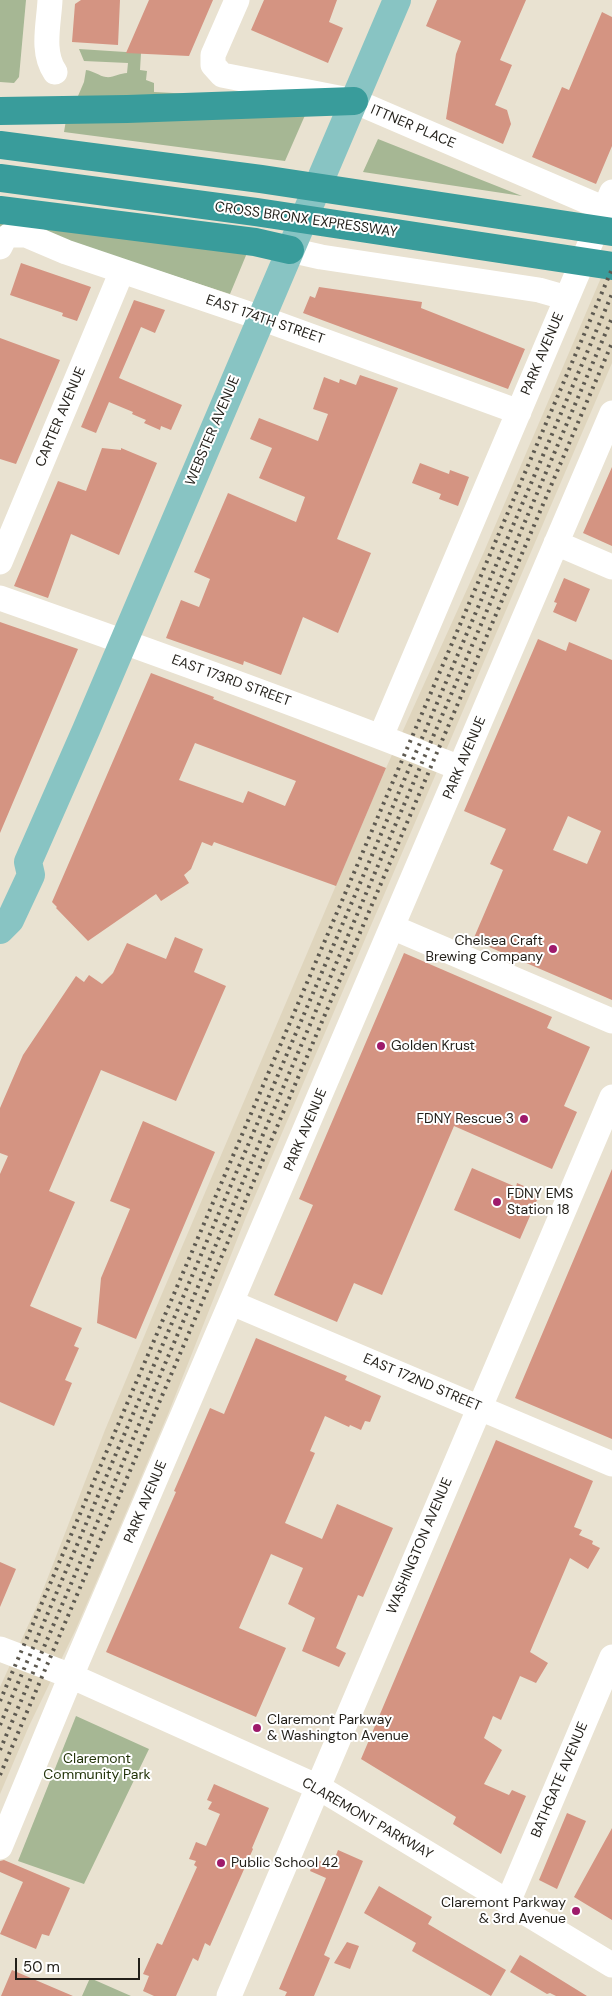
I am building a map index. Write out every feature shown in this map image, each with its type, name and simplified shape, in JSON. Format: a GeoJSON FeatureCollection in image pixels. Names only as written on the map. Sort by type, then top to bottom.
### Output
{"type":"FeatureCollection","features":[{"type":"Feature","properties":{"kind":"highway"},"geometry":{"type":"LineString","coordinates":[[0,111],[127,109],[354,101]]}},
{"type":"Feature","properties":{"kind":"highway"},"geometry":{"type":"LineString","coordinates":[[0,145],[261,179],[610,211]]}},
{"type":"Feature","properties":{"kind":"highway","name":"CROSS BRONX EXPRESSWAY"},"geometry":{"type":"LineString","coordinates":[[0,178],[256,212],[612,266]]}},
{"type":"Feature","properties":{"kind":"highway"},"geometry":{"type":"LineString","coordinates":[[0,210],[255,242],[290,250]]}},
{"type":"Feature","properties":{"kind":"main road","name":"WEBSTER AVENUE"},"geometry":{"type":"LineString","coordinates":[[0,930],[10,920],[31,875],[28,862],[397,0]]}},
{"type":"Feature","properties":{"kind":"main road","name":"WEBSTER AVENUE"},"geometry":{"type":"LineString","coordinates":[[0,902],[14,868],[28,862]]}},
{"type":"Feature","properties":{"kind":"street"},"geometry":{"type":"LineString","coordinates":[[50,0],[47,52],[49,62],[56,72]]}},
{"type":"Feature","properties":{"kind":"street","name":"ITTNER PLACE"},"geometry":{"type":"LineString","coordinates":[[237,0],[212,60],[215,69],[226,77],[354,101],[610,211]]}},
{"type":"Feature","properties":{"kind":"street","name":"PARK AVENUE"},"geometry":{"type":"LineString","coordinates":[[386,738],[518,412],[567,298],[610,211]]}},
{"type":"Feature","properties":{"kind":"street","name":"EAST 174TH STREET"},"geometry":{"type":"LineString","coordinates":[[5,241],[26,235],[61,250],[261,318],[518,412]]}},
{"type":"Feature","properties":{"kind":"street"},"geometry":{"type":"LineString","coordinates":[[290,250],[321,257],[539,290],[567,298]]}},
{"type":"Feature","properties":{"kind":"street","name":"CARTER AVENUE"},"geometry":{"type":"LineString","coordinates":[[0,562],[122,271]]}},
{"type":"Feature","properties":{"kind":"street","name":"PARK AVENUE"},"geometry":{"type":"LineString","coordinates":[[0,1847],[66,1674],[232,1303],[392,927],[454,766],[556,544],[612,413]]}},
{"type":"Feature","properties":{"kind":"street"},"geometry":{"type":"LineString","coordinates":[[556,544],[612,567]]}},
{"type":"Feature","properties":{"kind":"street","name":"EAST 173RD STREET"},"geometry":{"type":"LineString","coordinates":[[0,598],[124,641],[386,738],[454,766]]}},
{"type":"Feature","properties":{"kind":"street"},"geometry":{"type":"LineString","coordinates":[[392,927],[612,1021]]}},
{"type":"Feature","properties":{"kind":"street","name":"WASHINGTON AVENUE"},"geometry":{"type":"LineString","coordinates":[[229,1996],[612,1097]]}},
{"type":"Feature","properties":{"kind":"street","name":"EAST 172ND STREET"},"geometry":{"type":"LineString","coordinates":[[232,1303],[612,1464]]}},
{"type":"Feature","properties":{"kind":"street","name":"CLAREMONT PARKWAY"},"geometry":{"type":"LineString","coordinates":[[5,1651],[66,1674],[318,1787],[612,1965]]}},
{"type":"Feature","properties":{"kind":"street","name":"BATHGATE AVENUE"},"geometry":{"type":"LineString","coordinates":[[508,1902],[612,1658]]}},
{"type":"Feature","properties":{"kind":"shaded area"},"geometry":{"type":"Polygon","coordinates":[[[612,252],[612,363],[246,1217],[168,1414],[101,1571],[75,1631],[29,1726],[0,1794],[0,1687],[36,1608],[105,1430],[161,1296],[386,768],[483,554],[612,252]]]}},
{"type":"Feature","properties":{"kind":"green space"},"geometry":{"type":"Polygon","coordinates":[[[0,0],[26,0],[19,77],[14,83],[0,82],[0,0]]]}},
{"type":"Feature","properties":{"kind":"green space"},"geometry":{"type":"Polygon","coordinates":[[[79,49],[141,53],[140,70],[147,71],[146,80],[154,83],[154,92],[231,96],[75,103],[84,82],[86,70],[111,77],[127,73],[128,63],[84,61],[79,49]]]}},
{"type":"Feature","properties":{"kind":"green space"},"geometry":{"type":"Polygon","coordinates":[[[306,113],[285,161],[64,132],[66,120],[306,113]]]}},
{"type":"Feature","properties":{"kind":"green space"},"geometry":{"type":"Polygon","coordinates":[[[378,139],[522,196],[363,172],[378,139]]]}},
{"type":"Feature","properties":{"kind":"green space"},"geometry":{"type":"Polygon","coordinates":[[[0,219],[247,253],[230,294],[60,239],[0,230],[0,219]]]}},
{"type":"Feature","properties":{"kind":"green space","name":"Claremont Community Park"},"geometry":{"type":"Polygon","coordinates":[[[76,1716],[149,1749],[84,1884],[18,1861],[76,1716]]]}},
{"type":"Feature","properties":{"kind":"green space"},"geometry":{"type":"Polygon","coordinates":[[[90,1978],[131,1996],[82,1996],[90,1978]]]}},
{"type":"Feature","properties":{"kind":"building"},"geometry":{"type":"Polygon","coordinates":[[[81,0],[120,0],[118,45],[72,42],[75,4],[81,0]]]}},
{"type":"Feature","properties":{"kind":"building"},"geometry":{"type":"Polygon","coordinates":[[[149,0],[213,0],[189,56],[126,53],[149,0]]]}},
{"type":"Feature","properties":{"kind":"building"},"geometry":{"type":"Polygon","coordinates":[[[264,0],[337,0],[329,22],[343,28],[328,63],[251,30],[264,0]]]}},
{"type":"Feature","properties":{"kind":"building"},"geometry":{"type":"Polygon","coordinates":[[[437,0],[526,0],[500,60],[512,65],[495,105],[507,110],[511,124],[503,144],[446,119],[456,54],[461,41],[426,26],[437,0]]]}},
{"type":"Feature","properties":{"kind":"building"},"geometry":{"type":"Polygon","coordinates":[[[602,12],[612,17],[612,146],[596,184],[532,157],[562,87],[569,90],[602,12]]]}},
{"type":"Feature","properties":{"kind":"building"},"geometry":{"type":"Polygon","coordinates":[[[21,263],[91,287],[77,321],[62,316],[63,313],[10,295],[21,263]]]}},
{"type":"Feature","properties":{"kind":"building"},"geometry":{"type":"Polygon","coordinates":[[[319,287],[422,302],[421,308],[525,349],[508,389],[303,313],[310,296],[315,298],[319,287]]]}},
{"type":"Feature","properties":{"kind":"building"},"geometry":{"type":"Polygon","coordinates":[[[134,300],[165,310],[155,333],[141,327],[119,378],[182,405],[171,430],[161,426],[160,430],[144,423],[146,420],[132,414],[133,412],[109,402],[96,433],[81,427],[134,300]]]}},
{"type":"Feature","properties":{"kind":"building"},"geometry":{"type":"Polygon","coordinates":[[[0,338],[60,360],[16,464],[0,459],[0,338]]]}},
{"type":"Feature","properties":{"kind":"building"},"geometry":{"type":"Polygon","coordinates":[[[360,375],[398,388],[337,539],[371,553],[338,633],[303,617],[281,675],[244,661],[243,665],[166,638],[181,600],[199,607],[210,579],[194,572],[228,493],[296,522],[305,497],[259,478],[272,448],[250,439],[259,418],[318,441],[328,414],[313,409],[324,377],[339,383],[340,379],[356,385],[360,375]]]}},
{"type":"Feature","properties":{"kind":"building"},"geometry":{"type":"Polygon","coordinates":[[[102,448],[121,450],[121,448],[157,463],[119,555],[71,534],[48,598],[14,586],[58,481],[86,491],[102,448]]]}},
{"type":"Feature","properties":{"kind":"building"},"geometry":{"type":"Polygon","coordinates":[[[420,463],[449,474],[450,470],[469,477],[458,506],[439,499],[441,494],[412,483],[420,463]]]}},
{"type":"Feature","properties":{"kind":"building"},"geometry":{"type":"Polygon","coordinates":[[[612,467],[612,546],[583,533],[612,467]]]}},
{"type":"Feature","properties":{"kind":"building"},"geometry":{"type":"Polygon","coordinates":[[[564,578],[590,589],[576,622],[553,612],[557,603],[554,602],[564,578]]]}},
{"type":"Feature","properties":{"kind":"building"},"geometry":{"type":"Polygon","coordinates":[[[0,622],[78,649],[0,833],[0,622]]]}},
{"type":"Feature","properties":{"kind":"building"},"geometry":{"type":"Polygon","coordinates":[[[538,639],[566,651],[569,642],[612,660],[612,1000],[473,940],[503,870],[490,864],[506,829],[464,811],[538,639]],[[568,816],[553,850],[587,864],[601,831],[568,816]]]}},
{"type":"Feature","properties":{"kind":"building"},"geometry":{"type":"Polygon","coordinates":[[[151,673],[386,768],[336,886],[214,842],[212,846],[202,842],[191,869],[184,875],[189,883],[161,901],[156,894],[88,941],[52,902],[151,673]],[[195,743],[179,780],[243,803],[248,791],[285,806],[296,781],[195,743]]]}},
{"type":"Feature","properties":{"kind":"building"},"geometry":{"type":"Polygon","coordinates":[[[175,937],[203,949],[194,972],[226,986],[176,1101],[101,1070],[49,1191],[75,1202],[30,1306],[82,1328],[74,1346],[79,1348],[65,1380],[72,1383],[54,1426],[0,1402],[0,1174],[8,1156],[0,1153],[0,1108],[23,1055],[76,976],[84,982],[89,975],[102,984],[113,973],[127,943],[166,959],[175,937]]]}},
{"type":"Feature","properties":{"kind":"building"},"geometry":{"type":"Polygon","coordinates":[[[404,953],[552,1017],[547,1028],[590,1047],[564,1106],[577,1112],[552,1169],[454,1126],[382,1295],[354,1283],[337,1322],[274,1295],[313,1205],[299,1199],[404,953]]]}},
{"type":"Feature","properties":{"kind":"building"},"geometry":{"type":"Polygon","coordinates":[[[143,1121],[215,1152],[136,1339],[97,1323],[101,1278],[130,1209],[110,1201],[143,1121]]]}},
{"type":"Feature","properties":{"kind":"building","name":"FDNY EMS Station 18"},"geometry":{"type":"Polygon","coordinates":[[[472,1168],[516,1187],[517,1183],[540,1193],[520,1239],[454,1210],[472,1168]]]}},
{"type":"Feature","properties":{"kind":"building"},"geometry":{"type":"Polygon","coordinates":[[[612,1169],[612,1439],[515,1398],[612,1169]]]}},
{"type":"Feature","properties":{"kind":"building"},"geometry":{"type":"Polygon","coordinates":[[[256,1338],[347,1376],[345,1380],[381,1396],[370,1422],[365,1421],[361,1430],[350,1425],[349,1427],[325,1416],[310,1451],[315,1453],[285,1523],[322,1539],[337,1504],[393,1528],[363,1597],[358,1595],[336,1648],[346,1653],[339,1667],[302,1651],[315,1618],[288,1604],[303,1568],[271,1554],[239,1628],[286,1648],[256,1717],[106,1652],[176,1492],[174,1491],[210,1408],[224,1414],[256,1338]]]}},
{"type":"Feature","properties":{"kind":"building"},"geometry":{"type":"Polygon","coordinates":[[[496,1440],[593,1481],[574,1527],[582,1530],[579,1535],[593,1541],[592,1544],[600,1548],[588,1569],[570,1558],[530,1652],[548,1663],[536,1683],[520,1676],[501,1720],[493,1716],[484,1738],[502,1750],[484,1784],[509,1795],[512,1790],[526,1796],[501,1854],[453,1824],[456,1817],[361,1759],[496,1440]]]}},
{"type":"Feature","properties":{"kind":"building"},"geometry":{"type":"Polygon","coordinates":[[[0,1562],[16,1569],[0,1607],[0,1562]]]}},
{"type":"Feature","properties":{"kind":"building","name":"Public School 42"},"geometry":{"type":"Polygon","coordinates":[[[214,1784],[269,1808],[210,1946],[205,1943],[198,1961],[193,1958],[176,1996],[154,1996],[143,1991],[149,1976],[143,1974],[157,1943],[162,1945],[197,1867],[194,1865],[196,1861],[189,1859],[196,1842],[206,1846],[220,1814],[208,1809],[212,1802],[207,1800],[214,1784]]]}},
{"type":"Feature","properties":{"kind":"building"},"geometry":{"type":"Polygon","coordinates":[[[567,1813],[586,1821],[557,1889],[539,1880],[567,1813]]]}},
{"type":"Feature","properties":{"kind":"building"},"geometry":{"type":"Polygon","coordinates":[[[612,1828],[612,1920],[574,1897],[612,1828]]]}},
{"type":"Feature","properties":{"kind":"building"},"geometry":{"type":"Polygon","coordinates":[[[338,1850],[363,1861],[324,1955],[330,1958],[314,1996],[285,1996],[287,1992],[279,1989],[326,1878],[310,1871],[315,1859],[332,1866],[338,1850]]]}},
{"type":"Feature","properties":{"kind":"building"},"geometry":{"type":"Polygon","coordinates":[[[4,1860],[70,1888],[49,1936],[42,1934],[36,1949],[0,1934],[23,1882],[0,1872],[0,1861],[4,1860]]]}},
{"type":"Feature","properties":{"kind":"building"},"geometry":{"type":"Polygon","coordinates":[[[379,1886],[432,1917],[428,1924],[506,1970],[491,1996],[412,1951],[416,1943],[364,1913],[379,1886]]]}},
{"type":"Feature","properties":{"kind":"building"},"geometry":{"type":"Polygon","coordinates":[[[347,1942],[359,1946],[350,1969],[334,1963],[347,1942]]]}},
{"type":"Feature","properties":{"kind":"building"},"geometry":{"type":"Polygon","coordinates":[[[520,1955],[587,1996],[556,1996],[550,1993],[547,1994],[510,1972],[520,1955]]]}},
{"type":"Feature","properties":{"kind":"building"},"geometry":{"type":"Polygon","coordinates":[[[12,1970],[73,1996],[1,1996],[12,1970]]]}},
{"type":"Feature","properties":{"kind":"railway"},"geometry":{"type":"LineString","coordinates":[[0,1701],[612,269]]}},
{"type":"Feature","properties":{"kind":"railway"},"geometry":{"type":"LineString","coordinates":[[0,1725],[612,294]]}},
{"type":"Feature","properties":{"kind":"railway"},"geometry":{"type":"LineString","coordinates":[[0,1750],[612,318]]}},
{"type":"Feature","properties":{"kind":"railway"},"geometry":{"type":"LineString","coordinates":[[0,1775],[612,343]]}},
{"type":"Feature","properties":{"kind":"place","name":"Chelsea Craft Brewing Company"},"geometry":{"type":"Point","coordinates":[553,949]}},
{"type":"Feature","properties":{"kind":"place","name":"Golden Krust"},"geometry":{"type":"Point","coordinates":[381,1046]}},
{"type":"Feature","properties":{"kind":"place","name":"FDNY Rescue 3"},"geometry":{"type":"Point","coordinates":[524,1119]}},
{"type":"Feature","properties":{"kind":"place","name":"FDNY EMS Station 18"},"geometry":{"type":"Point","coordinates":[497,1202]}},
{"type":"Feature","properties":{"kind":"place","name":"Claremont Parkway & Washington Avenue"},"geometry":{"type":"Point","coordinates":[257,1728]}},
{"type":"Feature","properties":{"kind":"place","name":"Public School 42"},"geometry":{"type":"Point","coordinates":[221,1863]}},
{"type":"Feature","properties":{"kind":"place","name":"Claremont Parkway & 3rd Avenue"},"geometry":{"type":"Point","coordinates":[576,1911]}}]}
